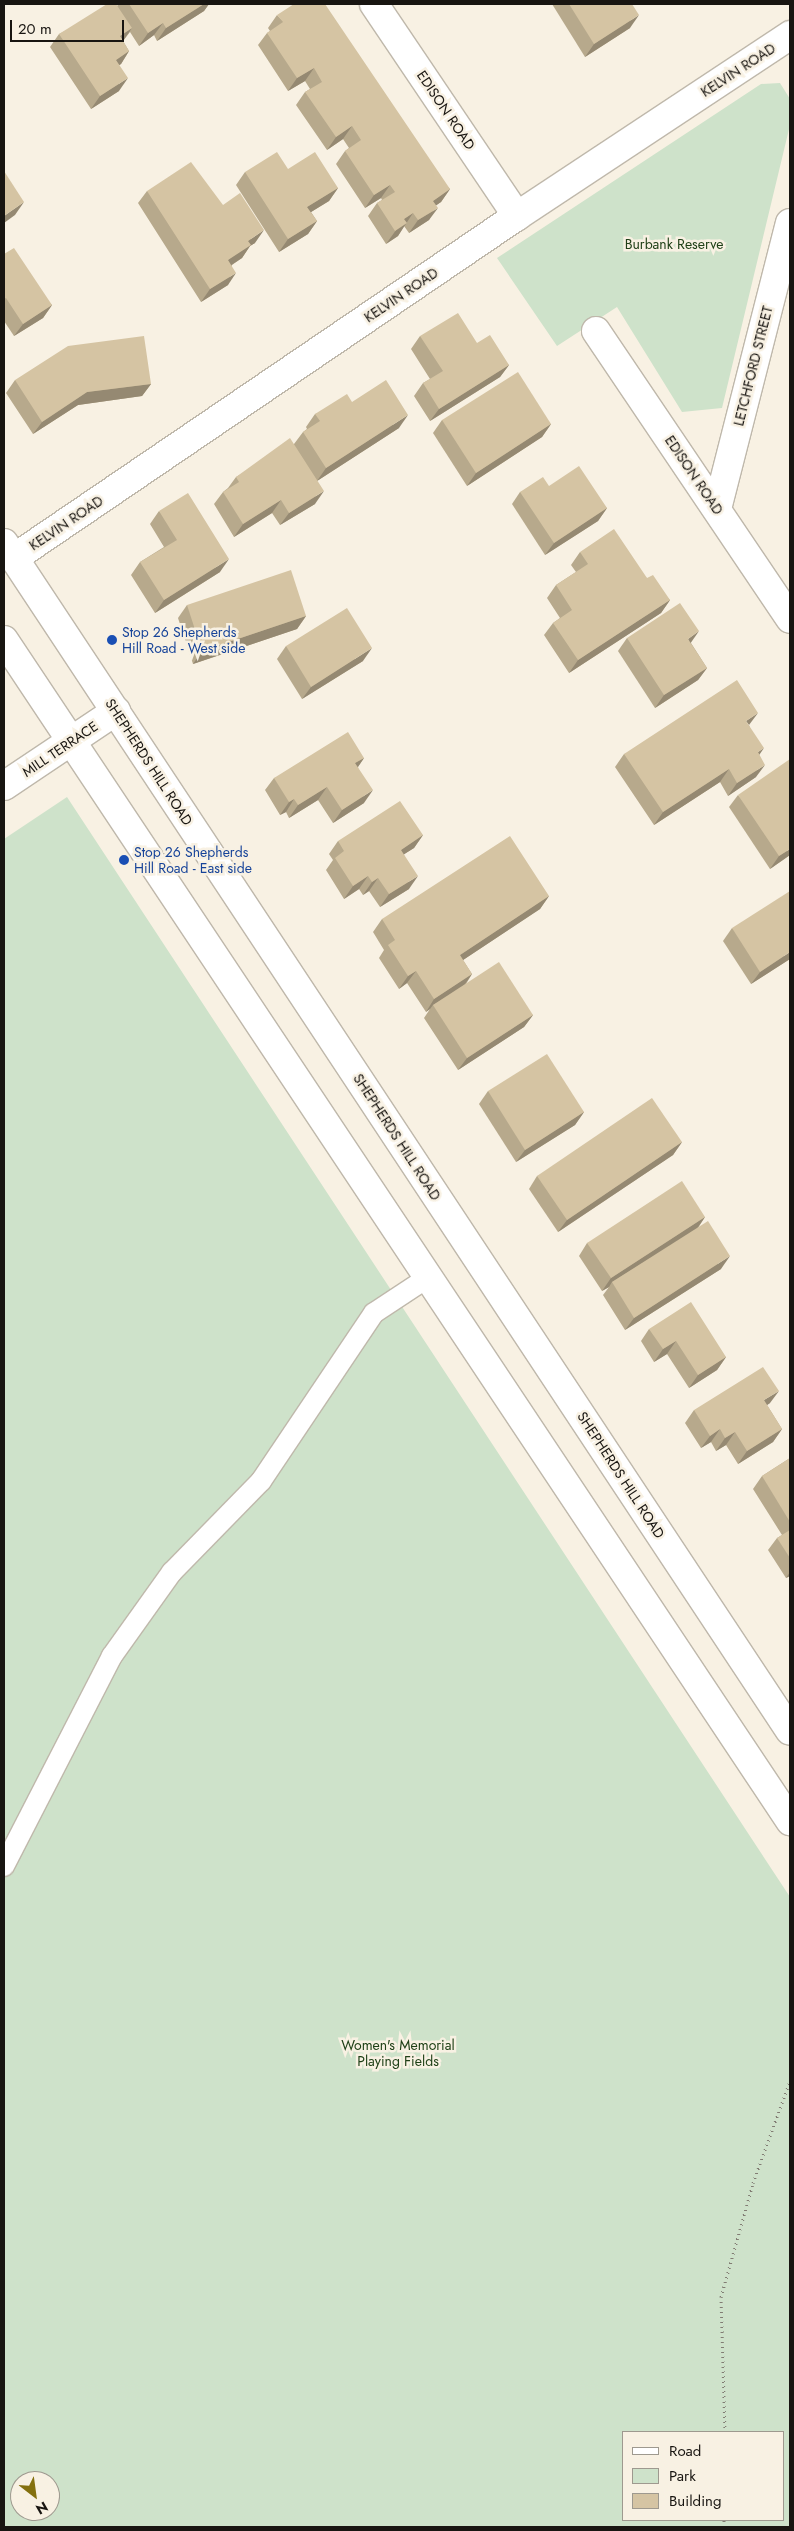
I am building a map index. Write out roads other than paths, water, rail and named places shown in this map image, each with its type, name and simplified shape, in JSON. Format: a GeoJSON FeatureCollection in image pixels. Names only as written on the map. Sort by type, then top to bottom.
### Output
{"type":"FeatureCollection","features":[{"type":"Feature","properties":{"kind":"main road","name":"EDISON ROAD"},"geometry":{"type":"LineString","coordinates":[[374,4],[517,216]]}},
{"type":"Feature","properties":{"kind":"main road","name":"KELVIN ROAD"},"geometry":{"type":"LineString","coordinates":[[9,550],[790,36]]}},
{"type":"Feature","properties":{"kind":"main road","name":"LETCHFORD STREET"},"geometry":{"type":"LineString","coordinates":[[717,509],[790,223]]}},
{"type":"Feature","properties":{"kind":"main road","name":"EDISON ROAD"},"geometry":{"type":"LineString","coordinates":[[596,331],[790,619]]}},
{"type":"Feature","properties":{"kind":"main road","name":"SHEPHERDS HILL ROAD"},"geometry":{"type":"LineString","coordinates":[[9,550],[790,1731]]}},
{"type":"Feature","properties":{"kind":"main road"},"geometry":{"type":"LineString","coordinates":[[4,640],[790,1821]]}},
{"type":"Feature","properties":{"kind":"main road","name":"MILL TERRACE"},"geometry":{"type":"LineString","coordinates":[[4,786],[116,711]]}},
{"type":"Feature","properties":{"kind":"lane"},"geometry":{"type":"LineString","coordinates":[[4,1866],[112,1656],[172,1572],[261,1481],[374,1313],[427,1278]]}},
{"type":"Feature","properties":{"kind":"place","name":"Stop 26 Shepherds Hill Road - West side"},"geometry":{"type":"Point","coordinates":[112,640]}},
{"type":"Feature","properties":{"kind":"place","name":"Stop 26 Shepherds Hill Road - East side"},"geometry":{"type":"Point","coordinates":[124,860]}},
{"type":"Feature","properties":{"kind":"park label","name":"Burbank Reserve"},"geometry":{"type":"Point","coordinates":[674,244]}},
{"type":"Feature","properties":{"kind":"park label","name":"Women's Memorial Playing Fields"},"geometry":{"type":"Point","coordinates":[398,2054]}}]}
